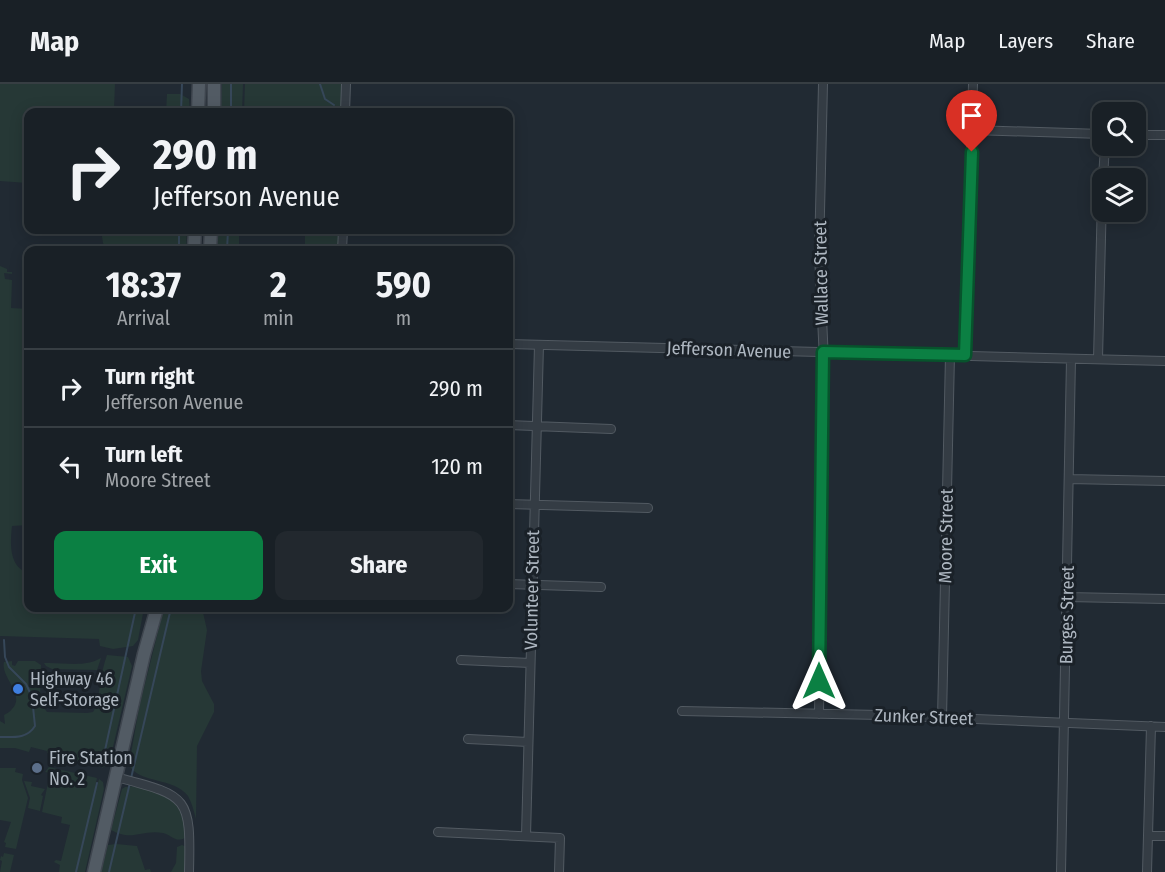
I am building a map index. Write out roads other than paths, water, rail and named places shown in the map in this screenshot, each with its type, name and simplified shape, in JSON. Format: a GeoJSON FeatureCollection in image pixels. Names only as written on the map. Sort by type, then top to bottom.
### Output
{"type":"FeatureCollection","features":[{"type":"Feature","properties":{"kind":"main road"},"geometry":{"type":"LineString","coordinates":[[198,108],[199,84]]}},
{"type":"Feature","properties":{"kind":"main road"},"geometry":{"type":"LineString","coordinates":[[214,84],[214,108]]}},
{"type":"Feature","properties":{"kind":"main road"},"geometry":{"type":"LineString","coordinates":[[93,872],[146,645],[151,612]]}},
{"type":"Feature","properties":{"kind":"main road"},"geometry":{"type":"LineString","coordinates":[[146,645],[157,612]]}},
{"type":"Feature","properties":{"kind":"street"},"geometry":{"type":"LineString","coordinates":[[345,108],[346,84]]}},
{"type":"Feature","properties":{"kind":"street","name":"Wallace Street"},"geometry":{"type":"LineString","coordinates":[[819,714],[823,352],[819,254],[823,84]]}},
{"type":"Feature","properties":{"kind":"street"},"geometry":{"type":"LineString","coordinates":[[965,355],[973,84]]}},
{"type":"Feature","properties":{"kind":"street"},"geometry":{"type":"LineString","coordinates":[[972,130],[1092,134]]}},
{"type":"Feature","properties":{"kind":"street"},"geometry":{"type":"LineString","coordinates":[[1146,135],[1165,135]]}},
{"type":"Feature","properties":{"kind":"street"},"geometry":{"type":"LineString","coordinates":[[1098,359],[1101,222]]}},
{"type":"Feature","properties":{"kind":"street","name":"Jefferson Avenue"},"geometry":{"type":"LineString","coordinates":[[513,344],[1165,361]]}},
{"type":"Feature","properties":{"kind":"street","name":"Volunteer Street"},"geometry":{"type":"LineString","coordinates":[[526,836],[538,345]]}},
{"type":"Feature","properties":{"kind":"street","name":"Moore Street"},"geometry":{"type":"LineString","coordinates":[[942,718],[950,355]]}},
{"type":"Feature","properties":{"kind":"street","name":"Burges Street"},"geometry":{"type":"LineString","coordinates":[[1061,872],[1071,359]]}},
{"type":"Feature","properties":{"kind":"street"},"geometry":{"type":"LineString","coordinates":[[513,425],[611,429]]}},
{"type":"Feature","properties":{"kind":"street"},"geometry":{"type":"LineString","coordinates":[[1069,479],[1165,481]]}},
{"type":"Feature","properties":{"kind":"street"},"geometry":{"type":"LineString","coordinates":[[513,504],[648,508]]}},
{"type":"Feature","properties":{"kind":"street"},"geometry":{"type":"LineString","coordinates":[[513,584],[601,587]]}},
{"type":"Feature","properties":{"kind":"street"},"geometry":{"type":"LineString","coordinates":[[1067,597],[1165,599]]}},
{"type":"Feature","properties":{"kind":"street"},"geometry":{"type":"LineString","coordinates":[[461,660],[530,663]]}},
{"type":"Feature","properties":{"kind":"street","name":"Zunker Street"},"geometry":{"type":"LineString","coordinates":[[682,711],[1165,726]]}},
{"type":"Feature","properties":{"kind":"street"},"geometry":{"type":"LineString","coordinates":[[1147,872],[1151,726]]}},
{"type":"Feature","properties":{"kind":"street"},"geometry":{"type":"LineString","coordinates":[[468,739],[528,741]]}},
{"type":"Feature","properties":{"kind":"street"},"geometry":{"type":"LineString","coordinates":[[116,777],[162,789],[177,798],[183,805],[190,831],[189,872]]}},
{"type":"Feature","properties":{"kind":"street"},"geometry":{"type":"LineString","coordinates":[[438,832],[560,838],[559,872]]}},
{"type":"Feature","properties":{"kind":"street"},"geometry":{"type":"LineString","coordinates":[[1148,836],[1165,836]]}},
{"type":"Feature","properties":{"kind":"waterway"},"geometry":{"type":"LineString","coordinates":[[181,108],[182,84]]}},
{"type":"Feature","properties":{"kind":"waterway"},"geometry":{"type":"LineString","coordinates":[[231,84],[231,108]]}},
{"type":"Feature","properties":{"kind":"waterway"},"geometry":{"type":"LineString","coordinates":[[320,84],[325,99],[334,105]]}},
{"type":"Feature","properties":{"kind":"waterway"},"geometry":{"type":"LineString","coordinates":[[179,234],[179,246]]}},
{"type":"Feature","properties":{"kind":"waterway"},"geometry":{"type":"LineString","coordinates":[[227,246],[228,234]]}},
{"type":"Feature","properties":{"kind":"waterway"},"geometry":{"type":"LineString","coordinates":[[102,764],[135,612]]}},
{"type":"Feature","properties":{"kind":"waterway"},"geometry":{"type":"LineString","coordinates":[[109,872],[170,612]]}},
{"type":"Feature","properties":{"kind":"waterway"},"geometry":{"type":"LineString","coordinates":[[0,737],[24,735],[35,726],[32,697],[26,684],[9,667],[5,657],[4,640]]}},
{"type":"Feature","properties":{"kind":"waterway"},"geometry":{"type":"LineString","coordinates":[[76,872],[97,783]]}},
{"type":"Feature","properties":{"kind":"place","name":"Highway 46 Self-Storage"},"geometry":{"type":"Point","coordinates":[18,689]}},
{"type":"Feature","properties":{"kind":"place","name":"Fire Station No. 2"},"geometry":{"type":"Point","coordinates":[37,768]}}]}
